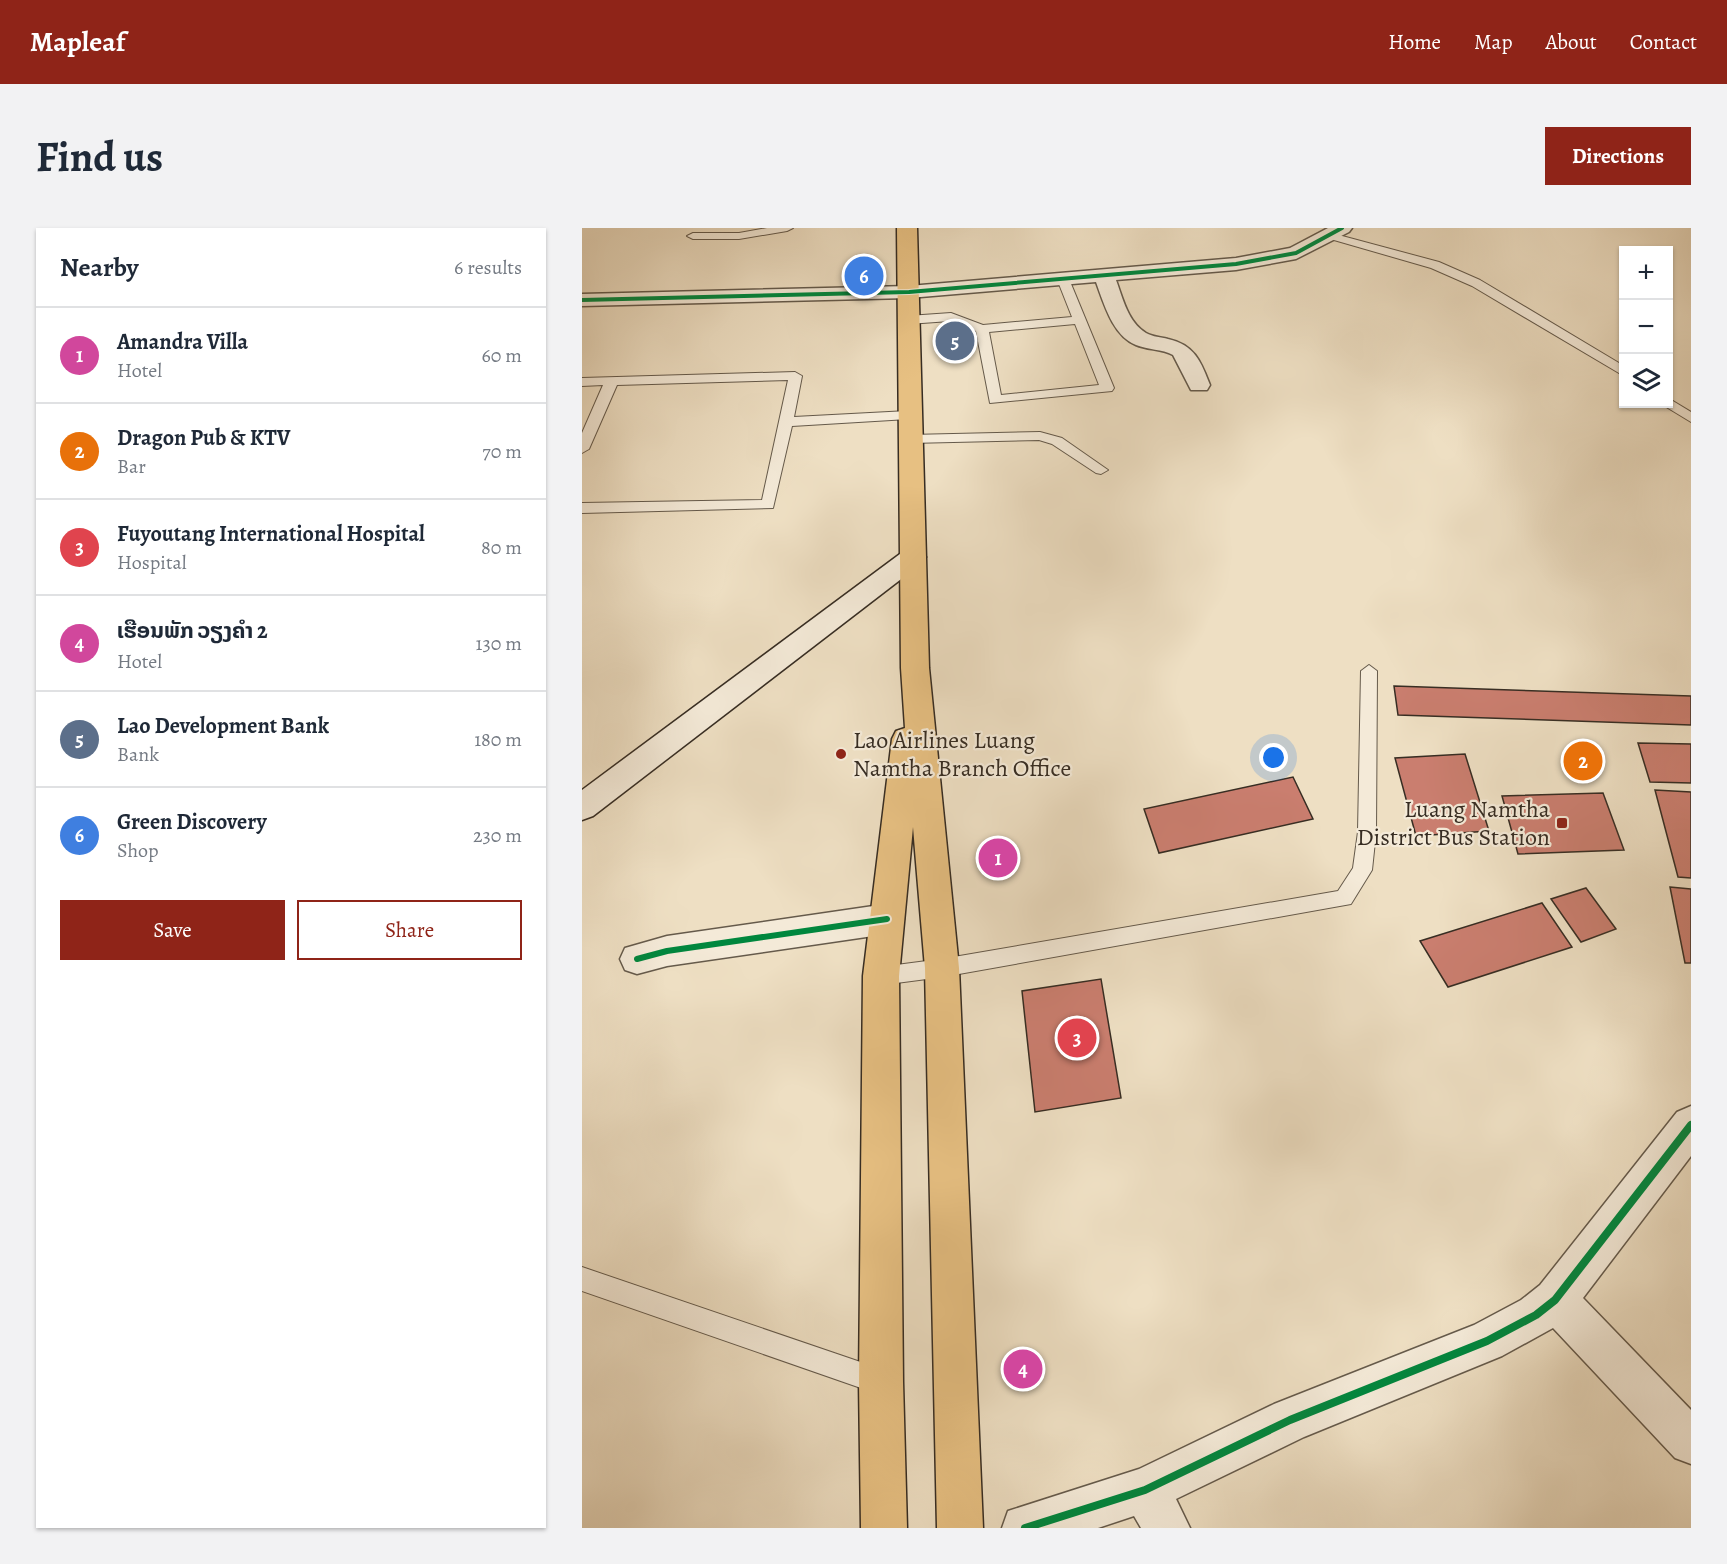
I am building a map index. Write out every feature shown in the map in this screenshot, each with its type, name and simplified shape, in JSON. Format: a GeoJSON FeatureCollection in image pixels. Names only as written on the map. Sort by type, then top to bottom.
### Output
{"type":"FeatureCollection","features":[{"type":"Feature","properties":{"kind":"highway"},"geometry":{"type":"LineString","coordinates":[[907,228],[915,668],[942,968],[960,1528]]}},
{"type":"Feature","properties":{"kind":"highway"},"geometry":{"type":"LineString","coordinates":[[884,1528],[881,1383],[881,976],[915,668]]}},
{"type":"Feature","properties":{"kind":"street"},"geometry":{"type":"LineString","coordinates":[[582,300],[909,292],[1236,264],[1296,253],[1336,232]]}},
{"type":"Feature","properties":{"kind":"street"},"geometry":{"type":"LineString","coordinates":[[1104,275],[1118,312],[1128,329],[1140,339],[1177,348],[1184,354],[1199,385]]}},
{"type":"Feature","properties":{"kind":"street"},"geometry":{"type":"LineString","coordinates":[[582,807],[913,557]]}},
{"type":"Feature","properties":{"kind":"street"},"geometry":{"type":"LineString","coordinates":[[637,959],[667,951],[887,919]]}},
{"type":"Feature","properties":{"kind":"street"},"geometry":{"type":"LineString","coordinates":[[1025,1528],[1156,1509],[1290,1420],[1487,1341],[1536,1315],[1555,1300],[1691,1125]]}},
{"type":"Feature","properties":{"kind":"street"},"geometry":{"type":"LineString","coordinates":[[1555,1300],[1691,1442]]}},
{"type":"Feature","properties":{"kind":"lane"},"geometry":{"type":"LineString","coordinates":[[693,237],[739,236],[788,228]]}},
{"type":"Feature","properties":{"kind":"lane"},"geometry":{"type":"LineString","coordinates":[[1336,232],[1405,255],[1476,283],[1619,370]]}},
{"type":"Feature","properties":{"kind":"lane"},"geometry":{"type":"LineString","coordinates":[[982,329],[995,400],[1107,388],[1063,279]]}},
{"type":"Feature","properties":{"kind":"lane"},"geometry":{"type":"LineString","coordinates":[[908,320],[951,317],[982,329],[1079,320]]}},
{"type":"Feature","properties":{"kind":"lane"},"geometry":{"type":"LineString","coordinates":[[582,382],[795,376],[768,505],[582,508]]}},
{"type":"Feature","properties":{"kind":"lane"},"geometry":{"type":"LineString","coordinates":[[582,448],[612,381]]}},
{"type":"Feature","properties":{"kind":"lane"},"geometry":{"type":"LineString","coordinates":[[1673,405],[1691,418]]}},
{"type":"Feature","properties":{"kind":"lane"},"geometry":{"type":"LineString","coordinates":[[786,422],[1040,436],[1057,441],[1101,470]]}},
{"type":"Feature","properties":{"kind":"lane"},"geometry":{"type":"LineString","coordinates":[[881,976],[942,968],[1344,898],[1362,870],[1367,832],[1369,670]]}},
{"type":"Feature","properties":{"kind":"lane"},"geometry":{"type":"LineString","coordinates":[[582,1279],[881,1383]]}},
{"type":"Feature","properties":{"kind":"building"},"geometry":{"type":"Polygon","coordinates":[[[1394,686],[1691,696],[1691,725],[1398,715],[1394,686]]]}},
{"type":"Feature","properties":{"kind":"building"},"geometry":{"type":"Polygon","coordinates":[[[1638,743],[1691,744],[1691,783],[1650,782],[1638,743]]]}},
{"type":"Feature","properties":{"kind":"building"},"geometry":{"type":"Polygon","coordinates":[[[1465,754],[1489,831],[1416,836],[1395,758],[1465,754]]]}},
{"type":"Feature","properties":{"kind":"building"},"geometry":{"type":"Polygon","coordinates":[[[1293,777],[1313,819],[1159,853],[1144,809],[1293,777]]]}},
{"type":"Feature","properties":{"kind":"building"},"geometry":{"type":"Polygon","coordinates":[[[1655,790],[1691,792],[1691,878],[1678,877],[1655,790]]]}},
{"type":"Feature","properties":{"kind":"building","name":"Luang Namtha District Bus Station"},"geometry":{"type":"Polygon","coordinates":[[[1603,793],[1624,850],[1518,854],[1502,796],[1603,793]]]}},
{"type":"Feature","properties":{"kind":"building"},"geometry":{"type":"Polygon","coordinates":[[[1670,887],[1691,889],[1691,963],[1685,963],[1670,887]]]}},
{"type":"Feature","properties":{"kind":"building"},"geometry":{"type":"Polygon","coordinates":[[[1586,888],[1616,929],[1581,942],[1551,899],[1586,888]]]}},
{"type":"Feature","properties":{"kind":"building"},"geometry":{"type":"Polygon","coordinates":[[[1542,903],[1572,947],[1448,987],[1420,941],[1542,903]]]}},
{"type":"Feature","properties":{"kind":"building"},"geometry":{"type":"Polygon","coordinates":[[[1101,979],[1121,1098],[1035,1112],[1022,991],[1101,979]]]}},
{"type":"Feature","properties":{"kind":"cycle path"},"geometry":{"type":"LineString","coordinates":[[582,300],[909,292],[1236,264],[1296,253],[1342,228]]}},
{"type":"Feature","properties":{"kind":"cycle path"},"geometry":{"type":"LineString","coordinates":[[637,959],[667,951],[887,919]]}},
{"type":"Feature","properties":{"kind":"cycle path"},"geometry":{"type":"LineString","coordinates":[[1025,1528],[1145,1490],[1290,1420],[1487,1341],[1536,1315],[1555,1300],[1691,1125]]}},
{"type":"Feature","properties":{"kind":"place","name":"Green Discovery"},"geometry":{"type":"Point","coordinates":[864,276]}},
{"type":"Feature","properties":{"kind":"place","name":"Lao Development Bank"},"geometry":{"type":"Point","coordinates":[955,341]}},
{"type":"Feature","properties":{"kind":"place","name":"Lao Airlines Luang Namtha Branch Office"},"geometry":{"type":"Point","coordinates":[841,754]}},
{"type":"Feature","properties":{"kind":"place","name":"Dragon Pub & KTV"},"geometry":{"type":"Point","coordinates":[1583,761]}},
{"type":"Feature","properties":{"kind":"place","name":"Luang Namtha District Bus Station"},"geometry":{"type":"Point","coordinates":[1562,823]}},
{"type":"Feature","properties":{"kind":"place","name":"Amandra Villa"},"geometry":{"type":"Point","coordinates":[998,858]}},
{"type":"Feature","properties":{"kind":"place","name":"Fuyoutang International Hospital"},"geometry":{"type":"Point","coordinates":[1077,1038]}},
{"type":"Feature","properties":{"kind":"place","name":"ເຮືອນພັກ ວຽງຄຳ 2"},"geometry":{"type":"Point","coordinates":[1023,1369]}}]}
